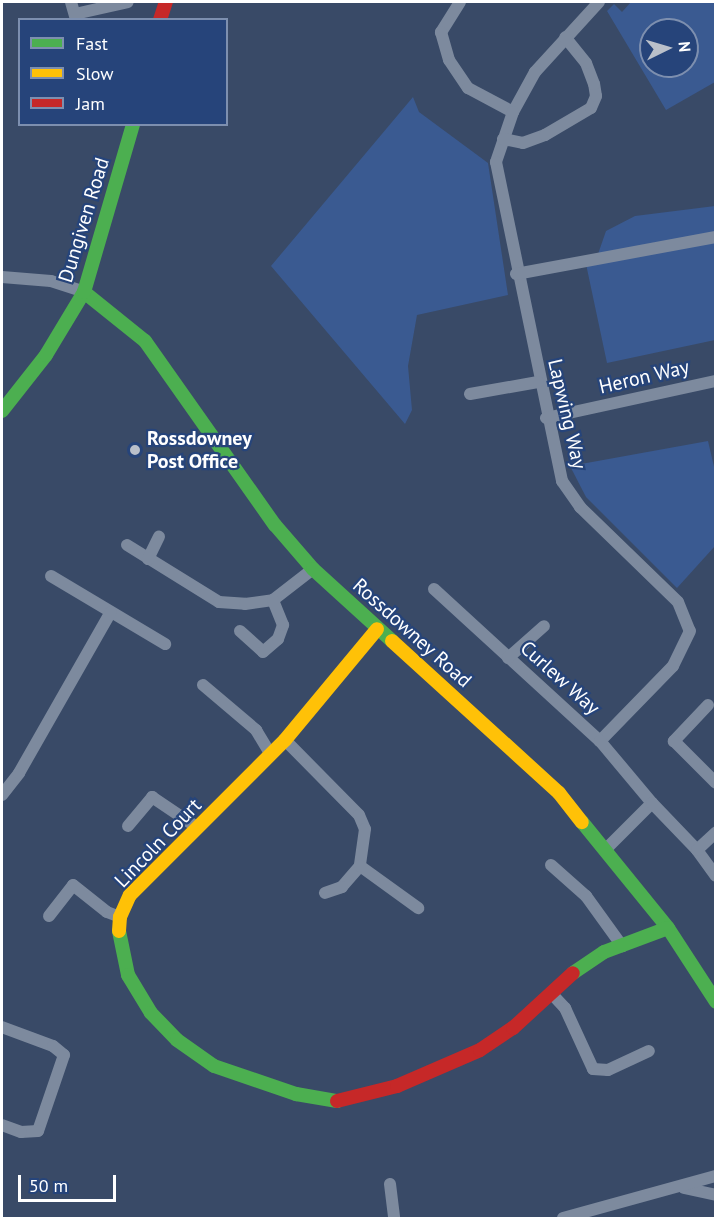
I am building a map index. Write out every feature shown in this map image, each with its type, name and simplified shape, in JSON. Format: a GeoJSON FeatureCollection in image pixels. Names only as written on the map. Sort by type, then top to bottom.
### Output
{"type":"FeatureCollection","features":[{"type":"Feature","properties":{"kind":"main road"},"geometry":{"type":"LineString","coordinates":[[161,18],[166,2]]}},
{"type":"Feature","properties":{"kind":"main road","name":"Dungiven Road"},"geometry":{"type":"LineString","coordinates":[[2,411],[46,355],[84,292],[132,126]]}},
{"type":"Feature","properties":{"kind":"main road","name":"Rossdowney Road"},"geometry":{"type":"LineString","coordinates":[[84,292],[145,341],[275,525],[313,568],[559,793],[669,928],[716,1002]]}},
{"type":"Feature","properties":{"kind":"main road","name":"Lincoln Court"},"geometry":{"type":"LineString","coordinates":[[377,628],[272,755],[130,895],[120,917],[119,939],[128,975],[150,1013],[177,1040],[214,1066],[324,1100],[338,1101],[397,1086],[457,1061],[513,1028],[581,966],[622,946],[669,928]]}},
{"type":"Feature","properties":{"kind":"street"},"geometry":{"type":"LineString","coordinates":[[74,12],[128,2]]}},
{"type":"Feature","properties":{"kind":"street"},"geometry":{"type":"LineString","coordinates":[[460,2],[441,32],[448,60],[468,88],[513,112]]}},
{"type":"Feature","properties":{"kind":"street"},"geometry":{"type":"LineString","coordinates":[[565,37],[586,63],[594,84],[596,96],[591,108],[545,135],[524,143],[503,139],[513,112],[535,72],[565,37],[599,2]]}},
{"type":"Feature","properties":{"kind":"street","name":"Lapwing Way"},"geometry":{"type":"LineString","coordinates":[[503,139],[496,162],[538,382],[561,481],[580,507],[678,602],[690,631],[673,666],[600,741]]}},
{"type":"Feature","properties":{"kind":"street"},"geometry":{"type":"LineString","coordinates":[[516,274],[716,237]]}},
{"type":"Feature","properties":{"kind":"street"},"geometry":{"type":"LineString","coordinates":[[2,277],[51,281],[84,292]]}},
{"type":"Feature","properties":{"kind":"street","name":"Heron Way"},"geometry":{"type":"LineString","coordinates":[[546,418],[716,381]]}},
{"type":"Feature","properties":{"kind":"street"},"geometry":{"type":"LineString","coordinates":[[470,394],[538,382]]}},
{"type":"Feature","properties":{"kind":"street"},"geometry":{"type":"LineString","coordinates":[[148,559],[159,536]]}},
{"type":"Feature","properties":{"kind":"street"},"geometry":{"type":"LineString","coordinates":[[127,545],[219,602],[244,604],[273,600],[313,568]]}},
{"type":"Feature","properties":{"kind":"street"},"geometry":{"type":"LineString","coordinates":[[51,576],[165,644]]}},
{"type":"Feature","properties":{"kind":"street","name":"Curlew Way"},"geometry":{"type":"LineString","coordinates":[[434,589],[600,741],[652,803],[697,850],[716,876]]}},
{"type":"Feature","properties":{"kind":"street"},"geometry":{"type":"LineString","coordinates":[[240,631],[263,652],[278,639],[284,625],[273,600]]}},
{"type":"Feature","properties":{"kind":"street"},"geometry":{"type":"LineString","coordinates":[[2,795],[19,773],[111,612]]}},
{"type":"Feature","properties":{"kind":"street"},"geometry":{"type":"LineString","coordinates":[[508,658],[544,626]]}},
{"type":"Feature","properties":{"kind":"street"},"geometry":{"type":"LineString","coordinates":[[203,685],[256,730],[272,755]]}},
{"type":"Feature","properties":{"kind":"street"},"geometry":{"type":"LineString","coordinates":[[708,705],[674,741],[716,783]]}},
{"type":"Feature","properties":{"kind":"street"},"geometry":{"type":"LineString","coordinates":[[285,740],[359,815],[365,829],[360,866],[342,886],[325,893]]}},
{"type":"Feature","properties":{"kind":"street"},"geometry":{"type":"LineString","coordinates":[[128,826],[152,796],[198,828]]}},
{"type":"Feature","properties":{"kind":"street"},"geometry":{"type":"LineString","coordinates":[[606,849],[652,803]]}},
{"type":"Feature","properties":{"kind":"street"},"geometry":{"type":"LineString","coordinates":[[697,850],[716,832]]}},
{"type":"Feature","properties":{"kind":"street"},"geometry":{"type":"LineString","coordinates":[[551,865],[586,896],[622,946]]}},
{"type":"Feature","properties":{"kind":"street"},"geometry":{"type":"LineString","coordinates":[[360,866],[418,908]]}},
{"type":"Feature","properties":{"kind":"street"},"geometry":{"type":"LineString","coordinates":[[49,916],[73,885],[107,912],[120,917]]}},
{"type":"Feature","properties":{"kind":"street"},"geometry":{"type":"LineString","coordinates":[[551,993],[565,1008],[593,1069],[608,1070],[649,1051]]}},
{"type":"Feature","properties":{"kind":"street"},"geometry":{"type":"LineString","coordinates":[[2,1027],[53,1046],[64,1055],[38,1131],[21,1132],[2,1125]]}},
{"type":"Feature","properties":{"kind":"street"},"geometry":{"type":"LineString","coordinates":[[563,1218],[683,1188],[716,1176]]}},
{"type":"Feature","properties":{"kind":"street"},"geometry":{"type":"LineString","coordinates":[[390,1184],[394,1218]]}},
{"type":"Feature","properties":{"kind":"street"},"geometry":{"type":"LineString","coordinates":[[683,1188],[716,1195]]}},
{"type":"Feature","properties":{"kind":"shaded area"},"geometry":{"type":"Polygon","coordinates":[[[631,2],[715,2],[715,82],[666,110],[647,78],[699,78],[699,18],[639,18],[639,65],[607,11],[614,4],[622,12],[631,2]]]}},
{"type":"Feature","properties":{"kind":"shaded area"},"geometry":{"type":"Polygon","coordinates":[[[413,97],[419,112],[488,163],[508,295],[417,315],[408,366],[412,410],[405,424],[271,266],[413,97]]]}},
{"type":"Feature","properties":{"kind":"shaded area"},"geometry":{"type":"Polygon","coordinates":[[[715,206],[715,340],[607,363],[586,264],[597,257],[606,231],[635,216],[715,206]]]}},
{"type":"Feature","properties":{"kind":"shaded area"},"geometry":{"type":"Polygon","coordinates":[[[708,441],[715,471],[715,546],[677,588],[586,497],[570,466],[708,441]]]}},
{"type":"Feature","properties":{"kind":"traffic: fast"},"geometry":{"type":"LineString","coordinates":[[2,411],[46,355],[84,292],[132,126]]}},
{"type":"Feature","properties":{"kind":"traffic: fast"},"geometry":{"type":"LineString","coordinates":[[84,292],[145,341],[275,525],[313,569],[392,641]]}},
{"type":"Feature","properties":{"kind":"traffic: fast"},"geometry":{"type":"LineString","coordinates":[[582,822],[668,928],[716,1002]]}},
{"type":"Feature","properties":{"kind":"traffic: fast"},"geometry":{"type":"LineString","coordinates":[[573,973],[604,952],[668,928]]}},
{"type":"Feature","properties":{"kind":"traffic: fast"},"geometry":{"type":"LineString","coordinates":[[119,931],[128,975],[151,1013],[177,1040],[214,1066],[296,1094],[337,1101]]}},
{"type":"Feature","properties":{"kind":"traffic: slow"},"geometry":{"type":"LineString","coordinates":[[119,931],[120,917],[130,895],[285,740],[377,629]]}},
{"type":"Feature","properties":{"kind":"traffic: slow"},"geometry":{"type":"LineString","coordinates":[[392,641],[559,793],[582,822]]}},
{"type":"Feature","properties":{"kind":"traffic: jam"},"geometry":{"type":"LineString","coordinates":[[161,18],[166,2]]}},
{"type":"Feature","properties":{"kind":"traffic: jam"},"geometry":{"type":"LineString","coordinates":[[337,1101],[397,1086],[480,1050],[513,1028],[573,973]]}},
{"type":"Feature","properties":{"kind":"place","name":"Rossdowney Post Office"},"geometry":{"type":"Point","coordinates":[135,450]}}]}
